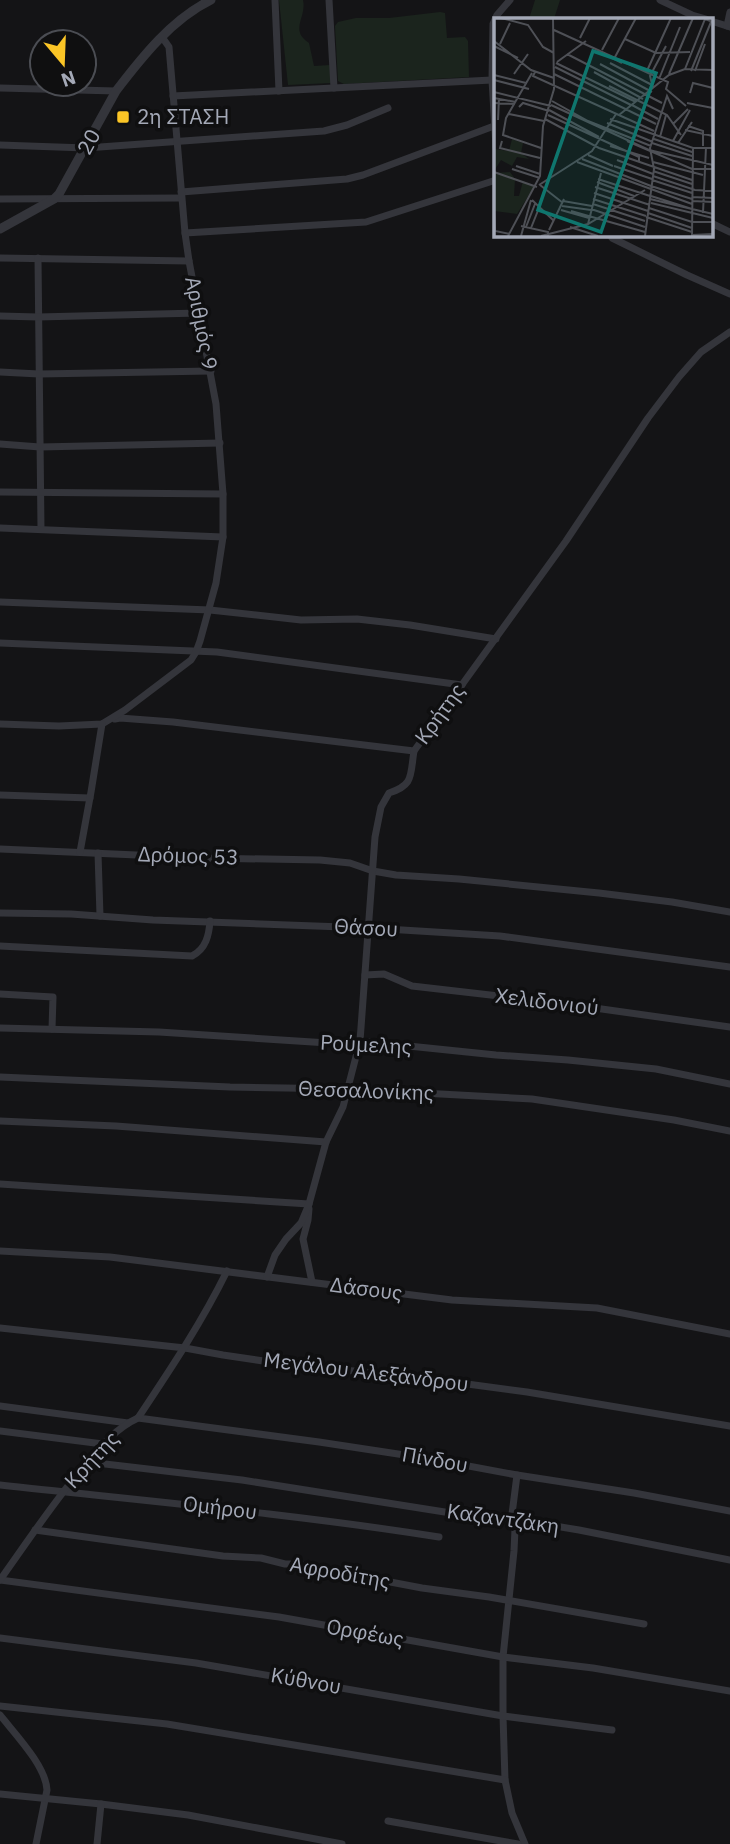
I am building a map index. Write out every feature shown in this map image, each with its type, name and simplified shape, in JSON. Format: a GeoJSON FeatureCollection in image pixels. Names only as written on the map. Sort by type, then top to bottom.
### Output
{"type":"FeatureCollection","features":[{"type":"Feature","properties":{"kind":"street","name":"20"},"geometry":{"type":"LineString","coordinates":[[0,229],[54,199],[65,186],[116,91],[162,37],[190,12],[211,0]]}},
{"type":"Feature","properties":{"kind":"street"},"geometry":{"type":"LineString","coordinates":[[275,0],[279,91]]}},
{"type":"Feature","properties":{"kind":"street"},"geometry":{"type":"LineString","coordinates":[[329,0],[334,88]]}},
{"type":"Feature","properties":{"kind":"street"},"geometry":{"type":"LineString","coordinates":[[496,18],[510,0]]}},
{"type":"Feature","properties":{"kind":"street"},"geometry":{"type":"LineString","coordinates":[[660,0],[702,18]]}},
{"type":"Feature","properties":{"kind":"street"},"geometry":{"type":"LineString","coordinates":[[712,21],[729,26],[730,12]]}},
{"type":"Feature","properties":{"kind":"street"},"geometry":{"type":"LineString","coordinates":[[0,200],[181,195],[346,179],[363,175],[494,125],[494,22]]}},
{"type":"Feature","properties":{"kind":"street","name":"Αριθμός 9"},"geometry":{"type":"LineString","coordinates":[[162,37],[169,47],[185,233],[211,371],[223,494],[223,537],[218,573],[196,652]]}},
{"type":"Feature","properties":{"kind":"street"},"geometry":{"type":"LineString","coordinates":[[173,96],[492,80]]}},
{"type":"Feature","properties":{"kind":"street"},"geometry":{"type":"LineString","coordinates":[[0,88],[116,91]]}},
{"type":"Feature","properties":{"kind":"street"},"geometry":{"type":"LineString","coordinates":[[0,145],[86,148],[324,131],[348,125],[388,108]]}},
{"type":"Feature","properties":{"kind":"street"},"geometry":{"type":"LineString","coordinates":[[185,233],[366,222],[494,180]]}},
{"type":"Feature","properties":{"kind":"street"},"geometry":{"type":"LineString","coordinates":[[712,223],[730,232]]}},
{"type":"Feature","properties":{"kind":"street"},"geometry":{"type":"LineString","coordinates":[[612,238],[730,294]]}},
{"type":"Feature","properties":{"kind":"street"},"geometry":{"type":"LineString","coordinates":[[0,258],[189,261]]}},
{"type":"Feature","properties":{"kind":"street"},"geometry":{"type":"LineString","coordinates":[[38,258],[41,529]]}},
{"type":"Feature","properties":{"kind":"street"},"geometry":{"type":"LineString","coordinates":[[0,316],[200,313]]}},
{"type":"Feature","properties":{"kind":"street","name":"Κρήτης"},"geometry":{"type":"LineString","coordinates":[[267,1277],[275,1255],[301,1223],[309,1204],[326,1142],[343,1107],[360,1041],[375,837],[381,807],[388,793],[404,788],[410,779],[414,751],[566,541],[648,418],[701,352],[730,331]]}},
{"type":"Feature","properties":{"kind":"street"},"geometry":{"type":"LineString","coordinates":[[0,372],[39,374],[211,371]]}},
{"type":"Feature","properties":{"kind":"street"},"geometry":{"type":"LineString","coordinates":[[0,444],[40,447],[220,443]]}},
{"type":"Feature","properties":{"kind":"street"},"geometry":{"type":"LineString","coordinates":[[0,492],[223,494]]}},
{"type":"Feature","properties":{"kind":"street"},"geometry":{"type":"LineString","coordinates":[[0,528],[223,537]]}},
{"type":"Feature","properties":{"kind":"street"},"geometry":{"type":"LineString","coordinates":[[0,602],[209,610],[301,620],[357,619],[496,639]]}},
{"type":"Feature","properties":{"kind":"street"},"geometry":{"type":"LineString","coordinates":[[0,643],[217,652],[461,685]]}},
{"type":"Feature","properties":{"kind":"street"},"geometry":{"type":"LineString","coordinates":[[80,852],[105,722],[191,660],[196,652]]}},
{"type":"Feature","properties":{"kind":"street"},"geometry":{"type":"LineString","coordinates":[[0,724],[69,726],[120,718],[414,751]]}},
{"type":"Feature","properties":{"kind":"street"},"geometry":{"type":"LineString","coordinates":[[0,795],[90,799]]}},
{"type":"Feature","properties":{"kind":"street","name":"Δρόμος 53"},"geometry":{"type":"LineString","coordinates":[[0,849],[320,860],[350,863],[373,872],[396,876],[459,879],[599,893],[730,912]]}},
{"type":"Feature","properties":{"kind":"street"},"geometry":{"type":"LineString","coordinates":[[98,853],[100,916]]}},
{"type":"Feature","properties":{"kind":"street","name":"Θάσου"},"geometry":{"type":"LineString","coordinates":[[0,914],[71,914],[500,936],[730,967]]}},
{"type":"Feature","properties":{"kind":"street"},"geometry":{"type":"LineString","coordinates":[[0,946],[192,956],[199,953],[204,944],[209,934],[210,921]]}},
{"type":"Feature","properties":{"kind":"street","name":"Χελιδονιού"},"geometry":{"type":"LineString","coordinates":[[365,975],[384,974],[412,986],[730,1027]]}},
{"type":"Feature","properties":{"kind":"street"},"geometry":{"type":"LineString","coordinates":[[0,994],[53,997],[52,1029]]}},
{"type":"Feature","properties":{"kind":"street","name":"Ρούμελης"},"geometry":{"type":"LineString","coordinates":[[0,1028],[159,1032],[328,1043],[360,1041],[656,1069],[730,1084]]}},
{"type":"Feature","properties":{"kind":"street","name":"Θεσσαλονίκης"},"geometry":{"type":"LineString","coordinates":[[0,1077],[348,1089],[532,1099],[730,1131]]}},
{"type":"Feature","properties":{"kind":"street"},"geometry":{"type":"LineString","coordinates":[[0,1121],[116,1126],[326,1142]]}},
{"type":"Feature","properties":{"kind":"street"},"geometry":{"type":"LineString","coordinates":[[0,1184],[309,1204],[303,1239],[312,1282]]}},
{"type":"Feature","properties":{"kind":"street","name":"Δάσους"},"geometry":{"type":"LineString","coordinates":[[0,1251],[110,1257],[452,1300],[597,1308],[730,1334]]}},
{"type":"Feature","properties":{"kind":"street","name":"Κρήτης"},"geometry":{"type":"LineString","coordinates":[[0,1580],[62,1492],[103,1444],[138,1418],[185,1348],[228,1270]]}},
{"type":"Feature","properties":{"kind":"street","name":"Μεγάλου Αλεξάνδρου"},"geometry":{"type":"LineString","coordinates":[[0,1328],[185,1348],[277,1363],[515,1390],[730,1426]]}},
{"type":"Feature","properties":{"kind":"street"},"geometry":{"type":"LineString","coordinates":[[0,1406],[128,1423]]}},
{"type":"Feature","properties":{"kind":"street","name":"Πίνδου"},"geometry":{"type":"LineString","coordinates":[[138,1418],[431,1459],[730,1511]]}},
{"type":"Feature","properties":{"kind":"street"},"geometry":{"type":"LineString","coordinates":[[0,1430],[103,1444]]}},
{"type":"Feature","properties":{"kind":"street","name":"Καζαντζάκη"},"geometry":{"type":"LineString","coordinates":[[88,1462],[242,1480],[470,1516],[513,1519],[730,1560]]}},
{"type":"Feature","properties":{"kind":"street"},"geometry":{"type":"LineString","coordinates":[[517,1475],[503,1657],[503,1716],[505,1780],[512,1813],[525,1844]]}},
{"type":"Feature","properties":{"kind":"street","name":"Ομήρου"},"geometry":{"type":"LineString","coordinates":[[0,1485],[203,1505],[359,1524],[439,1537]]}},
{"type":"Feature","properties":{"kind":"street","name":"Αφροδίτης"},"geometry":{"type":"LineString","coordinates":[[35,1531],[243,1558],[261,1558],[285,1564],[297,1562],[311,1570],[644,1625]]}},
{"type":"Feature","properties":{"kind":"street","name":"Ορφέως"},"geometry":{"type":"LineString","coordinates":[[0,1580],[279,1617],[503,1657],[593,1668],[730,1691]]}},
{"type":"Feature","properties":{"kind":"street","name":"Κύθνου"},"geometry":{"type":"LineString","coordinates":[[0,1638],[196,1662],[503,1716],[612,1730]]}},
{"type":"Feature","properties":{"kind":"street"},"geometry":{"type":"LineString","coordinates":[[0,1706],[167,1724],[505,1780]]}},
{"type":"Feature","properties":{"kind":"street"},"geometry":{"type":"LineString","coordinates":[[0,1715],[44,1774],[47,1790],[36,1844]]}},
{"type":"Feature","properties":{"kind":"street"},"geometry":{"type":"LineString","coordinates":[[0,1794],[188,1815],[342,1844]]}},
{"type":"Feature","properties":{"kind":"street"},"geometry":{"type":"LineString","coordinates":[[97,1844],[101,1804]]}},
{"type":"Feature","properties":{"kind":"street"},"geometry":{"type":"LineString","coordinates":[[388,1821],[518,1844]]}},
{"type":"Feature","properties":{"kind":"shaded area"},"geometry":{"type":"Polygon","coordinates":[[[279,0],[303,0],[300,33],[309,43],[314,66],[330,65],[331,83],[288,85],[279,0]]]}},
{"type":"Feature","properties":{"kind":"shaded area"},"geometry":{"type":"Polygon","coordinates":[[[535,0],[560,0],[554,18],[529,18],[535,0]]]}},
{"type":"Feature","properties":{"kind":"shaded area"},"geometry":{"type":"Polygon","coordinates":[[[445,13],[447,38],[465,37],[468,41],[469,77],[344,84],[338,81],[335,26],[338,22],[356,18],[389,18],[445,13]]]}},
{"type":"Feature","properties":{"kind":"place","name":"2η ΣΤΑΣΗ"},"geometry":{"type":"Point","coordinates":[123,117]}}]}
